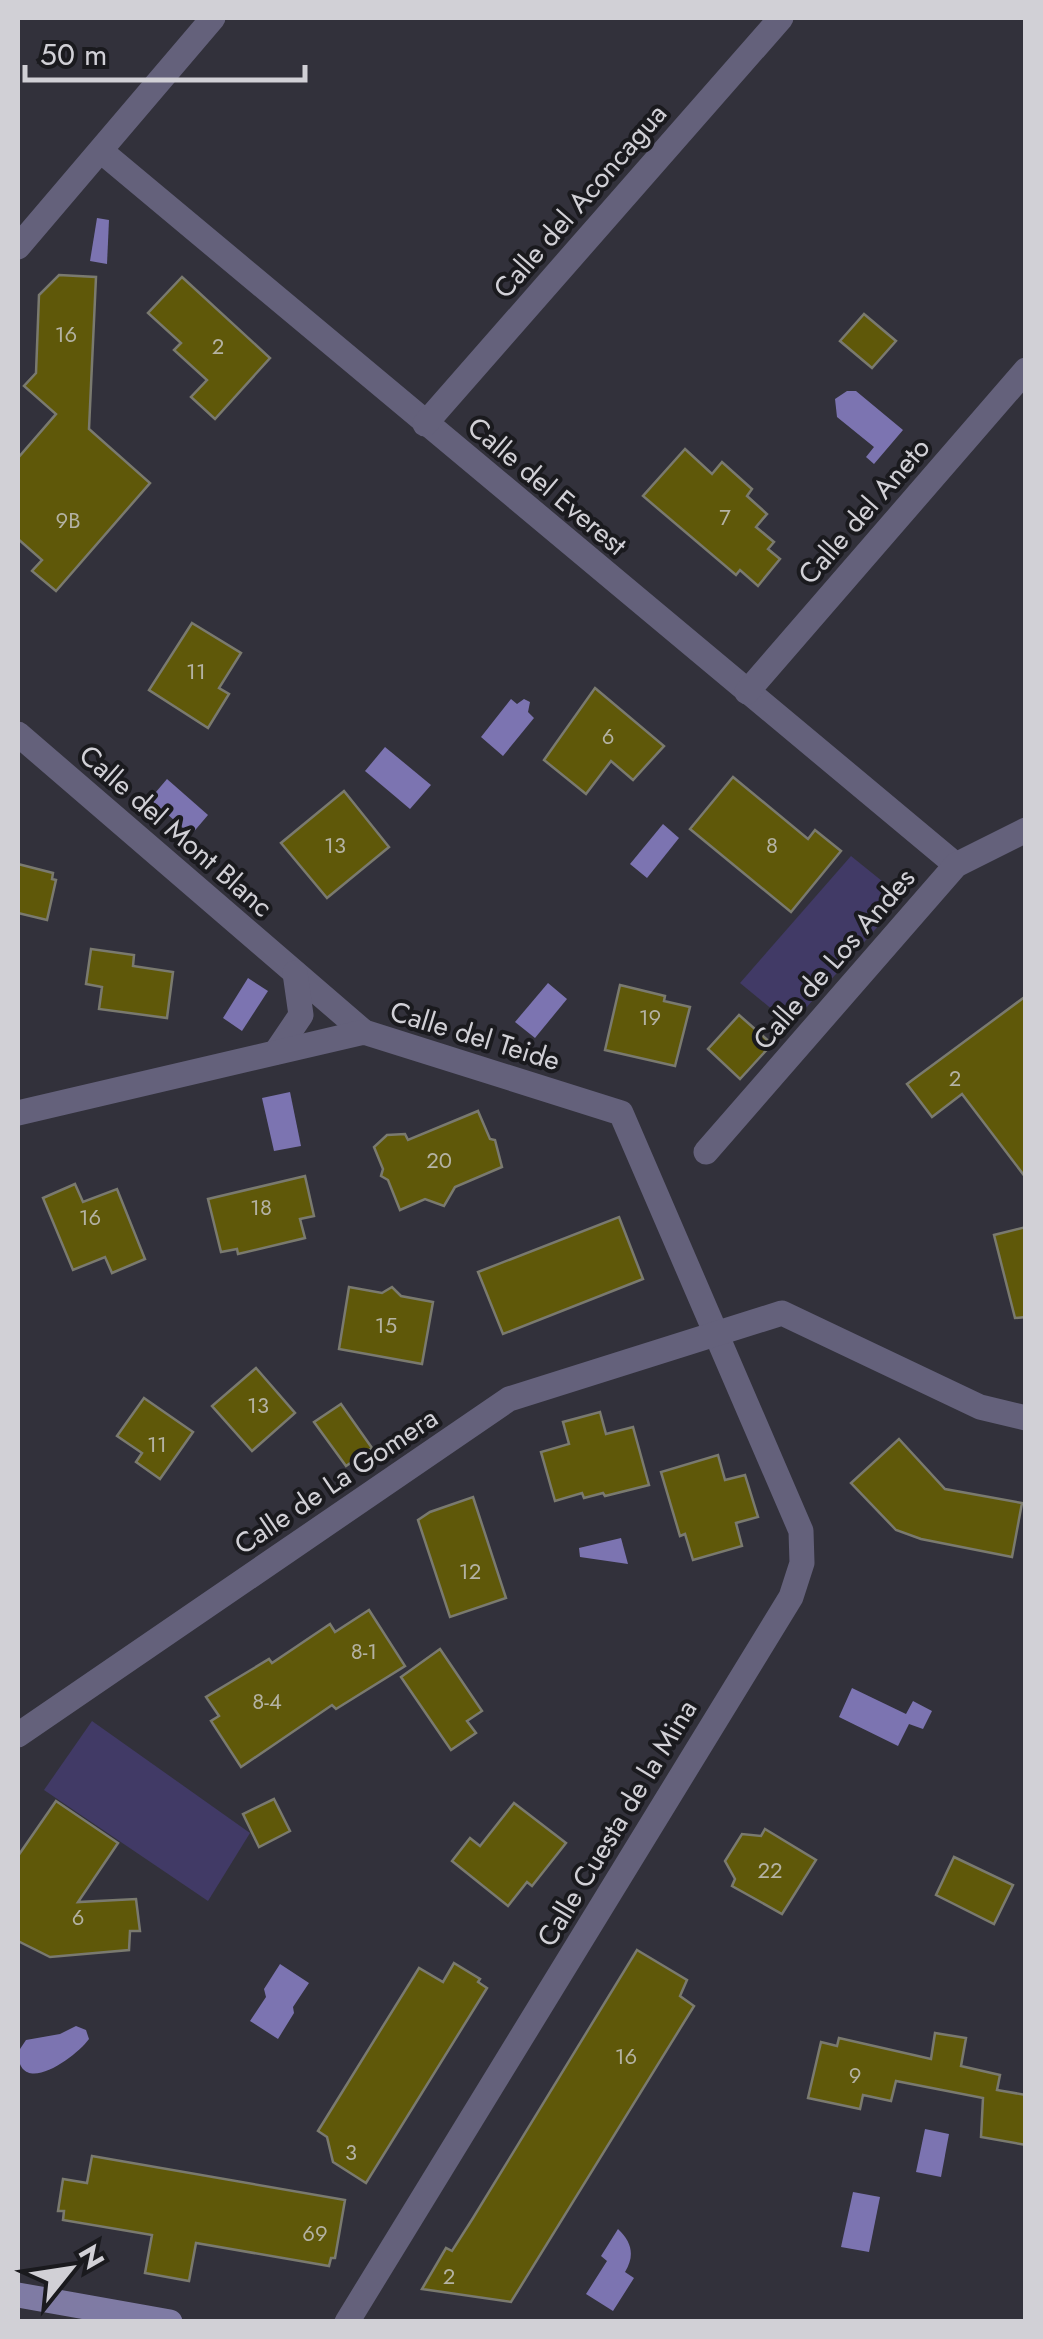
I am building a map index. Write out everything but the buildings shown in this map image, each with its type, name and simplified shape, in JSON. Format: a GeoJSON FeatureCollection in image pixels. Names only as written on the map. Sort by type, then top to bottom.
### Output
{"type":"FeatureCollection","features":[{"type":"Feature","properties":{"kind":"main road"},"geometry":{"type":"LineString","coordinates":[[18,2295],[170,2322]]}},
{"type":"Feature","properties":{"kind":"street"},"geometry":{"type":"LineString","coordinates":[[18,248],[213,18]]}},
{"type":"Feature","properties":{"kind":"street","name":"Calle del Aconcagua"},"geometry":{"type":"LineString","coordinates":[[424,424],[781,18]]}},
{"type":"Feature","properties":{"kind":"street","name":"Calle del Everest"},"geometry":{"type":"LineString","coordinates":[[101,152],[956,866]]}},
{"type":"Feature","properties":{"kind":"street","name":"Calle del Aneto"},"geometry":{"type":"LineString","coordinates":[[747,692],[1026,370]]}},
{"type":"Feature","properties":{"kind":"street","name":"Calle del Mont Blanc"},"geometry":{"type":"LineString","coordinates":[[18,734],[364,1032]]}},
{"type":"Feature","properties":{"kind":"street","name":"Calle de Los Andes"},"geometry":{"type":"LineString","coordinates":[[706,1152],[956,866],[1026,830]]}},
{"type":"Feature","properties":{"kind":"street"},"geometry":{"type":"LineString","coordinates":[[276,1052],[300,1016],[294,973]]}},
{"type":"Feature","properties":{"kind":"street","name":"Calle del Teide"},"geometry":{"type":"LineString","coordinates":[[18,1112],[364,1032],[620,1113],[716,1334]]}},
{"type":"Feature","properties":{"kind":"street","name":"Calle de La Gomera"},"geometry":{"type":"LineString","coordinates":[[18,1735],[510,1398],[782,1314],[980,1407],[1026,1418]]}},
{"type":"Feature","properties":{"kind":"street","name":"Calle Cuesta de la Mina"},"geometry":{"type":"LineString","coordinates":[[347,2322],[790,1597],[802,1563],[802,1531],[716,1334]]}},
{"type":"Feature","properties":{"kind":"shaded area"},"geometry":{"type":"Polygon","coordinates":[[[97,218],[109,220],[107,264],[90,261],[97,218]]]}},
{"type":"Feature","properties":{"kind":"shaded area"},"geometry":{"type":"Polygon","coordinates":[[[847,391],[856,391],[903,430],[874,464],[866,457],[874,447],[837,417],[835,399],[847,391]]]}},
{"type":"Feature","properties":{"kind":"shaded area"},"geometry":{"type":"Polygon","coordinates":[[[511,699],[517,704],[524,699],[530,702],[528,712],[534,718],[503,756],[481,737],[511,699]]]}},
{"type":"Feature","properties":{"kind":"shaded area"},"geometry":{"type":"Polygon","coordinates":[[[385,747],[431,785],[410,809],[365,771],[385,747]]]}},
{"type":"Feature","properties":{"kind":"shaded area"},"geometry":{"type":"Polygon","coordinates":[[[167,779],[208,815],[191,835],[150,799],[167,779]]]}},
{"type":"Feature","properties":{"kind":"shaded area"},"geometry":{"type":"Polygon","coordinates":[[[663,824],[679,838],[647,878],[630,864],[663,824]]]}},
{"type":"Feature","properties":{"kind":"shaded area"},"geometry":{"type":"Polygon","coordinates":[[[851,856],[903,898],[791,1025],[740,983],[851,856]]]}},
{"type":"Feature","properties":{"kind":"shaded area"},"geometry":{"type":"Polygon","coordinates":[[[248,978],[268,991],[242,1031],[223,1018],[248,978]]]}},
{"type":"Feature","properties":{"kind":"shaded area"},"geometry":{"type":"Polygon","coordinates":[[[548,983],[567,999],[535,1038],[515,1022],[548,983]]]}},
{"type":"Feature","properties":{"kind":"shaded area"},"geometry":{"type":"Polygon","coordinates":[[[290,1092],[301,1146],[274,1151],[262,1098],[290,1092]]]}},
{"type":"Feature","properties":{"kind":"shaded area"},"geometry":{"type":"Polygon","coordinates":[[[621,1538],[628,1564],[580,1557],[579,1548],[621,1538]]]}},
{"type":"Feature","properties":{"kind":"shaded area"},"geometry":{"type":"Polygon","coordinates":[[[852,1688],[906,1714],[913,1701],[932,1711],[923,1729],[909,1724],[898,1746],[839,1717],[852,1688]]]}},
{"type":"Feature","properties":{"kind":"shaded area"},"geometry":{"type":"Polygon","coordinates":[[[92,1721],[250,1833],[208,1901],[44,1790],[92,1721]]]}},
{"type":"Feature","properties":{"kind":"shaded area"},"geometry":{"type":"Polygon","coordinates":[[[280,1964],[309,1983],[278,2039],[250,2021],[280,1964]]]}},
{"type":"Feature","properties":{"kind":"shaded area"},"geometry":{"type":"Polygon","coordinates":[[[76,2026],[86,2030],[89,2039],[73,2055],[37,2073],[21,2066],[18,2052],[26,2040],[60,2034],[76,2026]]]}},
{"type":"Feature","properties":{"kind":"shaded area"},"geometry":{"type":"Polygon","coordinates":[[[925,2129],[949,2134],[941,2177],[916,2172],[925,2129]]]}},
{"type":"Feature","properties":{"kind":"shaded area"},"geometry":{"type":"Polygon","coordinates":[[[853,2192],[880,2197],[869,2252],[841,2247],[853,2192]]]}},
{"type":"Feature","properties":{"kind":"shaded area"},"geometry":{"type":"Polygon","coordinates":[[[618,2229],[630,2249],[625,2272],[634,2278],[613,2311],[586,2294],[607,2261],[601,2256],[618,2229]]]}}]}
